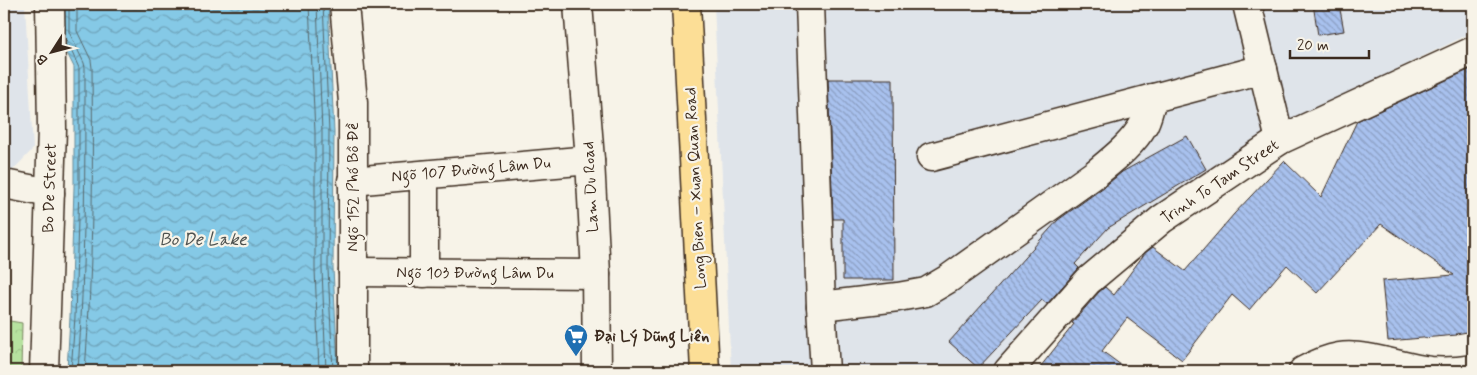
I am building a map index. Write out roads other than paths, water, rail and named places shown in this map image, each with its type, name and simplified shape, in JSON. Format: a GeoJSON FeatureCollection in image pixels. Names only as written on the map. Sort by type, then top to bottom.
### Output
{"type":"FeatureCollection","features":[{"type":"Feature","properties":{"kind":"main road","name":"Long Bien – Xuan Quan Road"},"geometry":{"type":"LineString","coordinates":[[686,4],[705,371]]}},
{"type":"Feature","properties":{"kind":"street","name":"Bo De Street"},"geometry":{"type":"LineString","coordinates":[[44,371],[52,128],[50,4]]}},
{"type":"Feature","properties":{"kind":"street","name":"Ngõ 152 Phố Bồ Đề"},"geometry":{"type":"LineString","coordinates":[[344,4],[352,102],[353,371]]}},
{"type":"Feature","properties":{"kind":"street","name":"Lam Du Road"},"geometry":{"type":"LineString","coordinates":[[578,4],[590,160],[596,274],[598,371]]}},
{"type":"Feature","properties":{"kind":"street"},"geometry":{"type":"LineString","coordinates":[[810,4],[825,371]]}},
{"type":"Feature","properties":{"kind":"street"},"geometry":{"type":"LineString","coordinates":[[1247,4],[1280,140]]}},
{"type":"Feature","properties":{"kind":"street","name":"Trinh To Tam Street"},"geometry":{"type":"LineString","coordinates":[[1008,371],[1088,281],[1162,219],[1280,140],[1473,51]]}},
{"type":"Feature","properties":{"kind":"street"},"geometry":{"type":"LineString","coordinates":[[931,157],[1264,69]]}},
{"type":"Feature","properties":{"kind":"street"},"geometry":{"type":"LineString","coordinates":[[821,306],[926,292],[948,279],[1095,174],[1115,157],[1145,123],[1152,98]]}},
{"type":"Feature","properties":{"kind":"street","name":"Ngõ 107 Đường Lâm Du"},"geometry":{"type":"LineString","coordinates":[[352,181],[590,160]]}},
{"type":"Feature","properties":{"kind":"street"},"geometry":{"type":"LineString","coordinates":[[424,175],[424,273]]}},
{"type":"Feature","properties":{"kind":"street"},"geometry":{"type":"LineString","coordinates":[[4,184],[50,193]]}},
{"type":"Feature","properties":{"kind":"street","name":"Ngõ 103 Đường Lâm Du"},"geometry":{"type":"LineString","coordinates":[[353,272],[596,274]]}},
{"type":"Feature","properties":{"kind":"street"},"geometry":{"type":"LineString","coordinates":[[1303,371],[1320,362],[1340,357],[1367,358],[1431,371],[1473,368]]}},
{"type":"Feature","properties":{"kind":"water","name":"Bo De Lake"},"geometry":{"type":"Polygon","coordinates":[[[58,4],[328,4],[334,132],[333,268],[338,371],[67,371],[74,187],[74,67],[58,35],[58,4]]]}},
{"type":"Feature","properties":{"kind":"place","name":"Đại Lý Dũng Liên"},"geometry":{"type":"Point","coordinates":[576,357]}}]}
